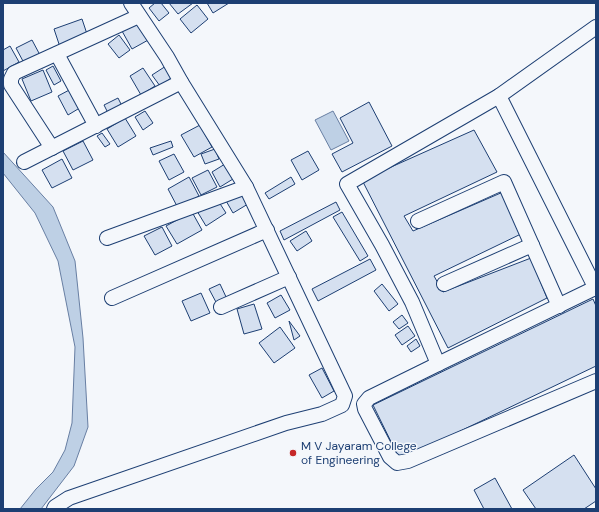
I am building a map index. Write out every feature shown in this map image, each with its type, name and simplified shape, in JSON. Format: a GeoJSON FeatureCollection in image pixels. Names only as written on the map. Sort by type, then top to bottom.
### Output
{"type":"FeatureCollection","features":[{"type":"Feature","properties":{"kind":"street"},"geometry":{"type":"LineString","coordinates":[[54,509],[69,498],[286,423],[322,414],[342,405],[345,396],[246,187],[167,57],[131,3]]}},
{"type":"Feature","properties":{"kind":"street"},"geometry":{"type":"LineString","coordinates":[[52,148],[11,85],[11,79],[14,73],[139,16]]}},
{"type":"Feature","properties":{"kind":"street"},"geometry":{"type":"LineString","coordinates":[[438,364],[412,302],[348,184],[499,96],[596,27]]}},
{"type":"Feature","properties":{"kind":"street"},"geometry":{"type":"LineString","coordinates":[[58,54],[96,126]]}},
{"type":"Feature","properties":{"kind":"street"},"geometry":{"type":"LineString","coordinates":[[24,162],[181,82]]}},
{"type":"Feature","properties":{"kind":"street"},"geometry":{"type":"LineString","coordinates":[[499,96],[596,289],[369,398],[364,404],[365,409],[390,457],[397,462],[408,461],[596,381]]}},
{"type":"Feature","properties":{"kind":"street"},"geometry":{"type":"LineString","coordinates":[[418,221],[504,182],[559,306]]}},
{"type":"Feature","properties":{"kind":"street"},"geometry":{"type":"LineString","coordinates":[[107,238],[246,187]]}},
{"type":"Feature","properties":{"kind":"street"},"geometry":{"type":"LineString","coordinates":[[112,298],[266,230]]}},
{"type":"Feature","properties":{"kind":"street"},"geometry":{"type":"LineString","coordinates":[[444,284],[532,245]]}},
{"type":"Feature","properties":{"kind":"street"},"geometry":{"type":"LineString","coordinates":[[222,307],[289,277]]}},
{"type":"Feature","properties":{"kind":"water"},"geometry":{"type":"Polygon","coordinates":[[[333,111],[349,141],[331,150],[315,120],[333,111]]]}},
{"type":"Feature","properties":{"kind":"water"},"geometry":{"type":"Polygon","coordinates":[[[3,152],[53,207],[75,261],[83,338],[88,427],[74,466],[41,509],[20,509],[36,489],[53,472],[65,450],[72,423],[75,347],[58,261],[35,213],[3,173],[3,152]]]}},
{"type":"Feature","properties":{"kind":"building"},"geometry":{"type":"Polygon","coordinates":[[[155,3],[161,3],[169,13],[159,21],[149,8],[155,3]]]}},
{"type":"Feature","properties":{"kind":"building"},"geometry":{"type":"Polygon","coordinates":[[[169,3],[193,3],[178,14],[169,3]]]}},
{"type":"Feature","properties":{"kind":"building"},"geometry":{"type":"Polygon","coordinates":[[[207,3],[229,3],[213,13],[207,3]]]}},
{"type":"Feature","properties":{"kind":"building"},"geometry":{"type":"Polygon","coordinates":[[[197,5],[208,19],[191,33],[180,19],[197,5]]]}},
{"type":"Feature","properties":{"kind":"building"},"geometry":{"type":"Polygon","coordinates":[[[82,19],[88,37],[60,47],[54,29],[82,19]]]}},
{"type":"Feature","properties":{"kind":"building"},"geometry":{"type":"Polygon","coordinates":[[[140,22],[150,39],[132,49],[122,31],[140,22]]]}},
{"type":"Feature","properties":{"kind":"building"},"geometry":{"type":"Polygon","coordinates":[[[119,35],[130,50],[119,58],[108,44],[119,35]]]}},
{"type":"Feature","properties":{"kind":"building"},"geometry":{"type":"Polygon","coordinates":[[[32,40],[40,55],[24,63],[16,48],[32,40]]]}},
{"type":"Feature","properties":{"kind":"building"},"geometry":{"type":"Polygon","coordinates":[[[10,46],[19,62],[3,71],[3,50],[10,46]]]}},
{"type":"Feature","properties":{"kind":"building"},"geometry":{"type":"Polygon","coordinates":[[[53,66],[61,81],[54,85],[46,70],[53,66]]]}},
{"type":"Feature","properties":{"kind":"building"},"geometry":{"type":"Polygon","coordinates":[[[166,66],[174,76],[160,86],[152,75],[166,66]]]}},
{"type":"Feature","properties":{"kind":"building"},"geometry":{"type":"Polygon","coordinates":[[[143,68],[155,86],[141,95],[130,76],[143,68]]]}},
{"type":"Feature","properties":{"kind":"building"},"geometry":{"type":"Polygon","coordinates":[[[43,70],[52,92],[31,101],[22,79],[43,70]]]}},
{"type":"Feature","properties":{"kind":"building"},"geometry":{"type":"Polygon","coordinates":[[[73,88],[83,106],[68,115],[58,96],[73,88]]]}},
{"type":"Feature","properties":{"kind":"building"},"geometry":{"type":"Polygon","coordinates":[[[118,98],[122,106],[108,113],[104,105],[118,98]]]}},
{"type":"Feature","properties":{"kind":"building"},"geometry":{"type":"Polygon","coordinates":[[[369,102],[392,146],[342,172],[332,154],[353,143],[340,118],[369,102]]]}},
{"type":"Feature","properties":{"kind":"building"},"geometry":{"type":"Polygon","coordinates":[[[145,111],[153,123],[143,130],[135,117],[145,111]]]}},
{"type":"Feature","properties":{"kind":"building"},"geometry":{"type":"Polygon","coordinates":[[[125,118],[136,136],[118,147],[107,129],[125,118]]]}},
{"type":"Feature","properties":{"kind":"building"},"geometry":{"type":"Polygon","coordinates":[[[200,125],[212,147],[194,157],[181,135],[200,125]]]}},
{"type":"Feature","properties":{"kind":"building"},"geometry":{"type":"Polygon","coordinates":[[[474,130],[497,172],[404,216],[413,231],[503,192],[523,233],[434,276],[443,292],[531,258],[547,298],[448,348],[362,180],[474,130]]]}},
{"type":"Feature","properties":{"kind":"building"},"geometry":{"type":"Polygon","coordinates":[[[102,133],[110,144],[105,147],[97,136],[102,133]]]}},
{"type":"Feature","properties":{"kind":"building"},"geometry":{"type":"Polygon","coordinates":[[[83,141],[93,160],[73,170],[63,151],[83,141]]]}},
{"type":"Feature","properties":{"kind":"building"},"geometry":{"type":"Polygon","coordinates":[[[171,141],[173,147],[153,155],[150,148],[171,141]]]}},
{"type":"Feature","properties":{"kind":"building"},"geometry":{"type":"Polygon","coordinates":[[[215,149],[219,159],[205,164],[201,154],[215,149]]]}},
{"type":"Feature","properties":{"kind":"building"},"geometry":{"type":"Polygon","coordinates":[[[308,151],[319,170],[302,180],[291,160],[308,151]]]}},
{"type":"Feature","properties":{"kind":"building"},"geometry":{"type":"Polygon","coordinates":[[[174,154],[184,172],[169,180],[159,161],[174,154]]]}},
{"type":"Feature","properties":{"kind":"building"},"geometry":{"type":"Polygon","coordinates":[[[62,159],[72,178],[52,188],[42,170],[62,159]]]}},
{"type":"Feature","properties":{"kind":"building"},"geometry":{"type":"Polygon","coordinates":[[[225,164],[233,179],[220,187],[212,172],[225,164]]]}},
{"type":"Feature","properties":{"kind":"building"},"geometry":{"type":"Polygon","coordinates":[[[208,170],[217,187],[201,195],[192,178],[208,170]]]}},
{"type":"Feature","properties":{"kind":"building"},"geometry":{"type":"Polygon","coordinates":[[[189,177],[199,196],[178,208],[168,189],[189,177]]]}},
{"type":"Feature","properties":{"kind":"building"},"geometry":{"type":"Polygon","coordinates":[[[291,177],[295,184],[269,199],[265,193],[291,177]]]}},
{"type":"Feature","properties":{"kind":"building"},"geometry":{"type":"Polygon","coordinates":[[[240,190],[248,204],[233,213],[225,199],[240,190]]]}},
{"type":"Feature","properties":{"kind":"building"},"geometry":{"type":"Polygon","coordinates":[[[217,199],[226,213],[206,226],[197,211],[217,199]]]}},
{"type":"Feature","properties":{"kind":"building"},"geometry":{"type":"Polygon","coordinates":[[[336,202],[340,210],[284,240],[280,231],[336,202]]]}},
{"type":"Feature","properties":{"kind":"building"},"geometry":{"type":"Polygon","coordinates":[[[192,212],[202,230],[177,244],[166,226],[192,212]]]}},
{"type":"Feature","properties":{"kind":"building"},"geometry":{"type":"Polygon","coordinates":[[[342,212],[368,256],[360,261],[333,217],[342,212]]]}},
{"type":"Feature","properties":{"kind":"building"},"geometry":{"type":"Polygon","coordinates":[[[162,227],[172,246],[155,255],[144,236],[162,227]]]}},
{"type":"Feature","properties":{"kind":"building"},"geometry":{"type":"Polygon","coordinates":[[[306,231],[312,241],[297,251],[290,241],[306,231]]]}},
{"type":"Feature","properties":{"kind":"building"},"geometry":{"type":"Polygon","coordinates":[[[370,259],[376,270],[318,301],[312,289],[370,259]]]}},
{"type":"Feature","properties":{"kind":"building"},"geometry":{"type":"Polygon","coordinates":[[[220,284],[227,299],[217,304],[209,289],[220,284]]]}},
{"type":"Feature","properties":{"kind":"building"},"geometry":{"type":"Polygon","coordinates":[[[382,284],[398,304],[389,311],[374,291],[382,284]]]}},
{"type":"Feature","properties":{"kind":"building"},"geometry":{"type":"Polygon","coordinates":[[[201,293],[210,313],[191,321],[182,301],[201,293]]]}},
{"type":"Feature","properties":{"kind":"building"},"geometry":{"type":"Polygon","coordinates":[[[281,295],[290,310],[275,318],[267,303],[281,295]]]}},
{"type":"Feature","properties":{"kind":"building"},"geometry":{"type":"Polygon","coordinates":[[[593,299],[596,306],[596,366],[400,460],[373,405],[593,299]]]}},
{"type":"Feature","properties":{"kind":"building"},"geometry":{"type":"Polygon","coordinates":[[[254,304],[262,329],[244,334],[237,309],[254,304]]]}},
{"type":"Feature","properties":{"kind":"building"},"geometry":{"type":"Polygon","coordinates":[[[402,315],[408,323],[399,329],[393,322],[402,315]]]}},
{"type":"Feature","properties":{"kind":"building"},"geometry":{"type":"Polygon","coordinates":[[[289,321],[300,336],[294,340],[289,321]]]}},
{"type":"Feature","properties":{"kind":"building"},"geometry":{"type":"Polygon","coordinates":[[[408,326],[415,336],[402,345],[395,335],[408,326]]]}},
{"type":"Feature","properties":{"kind":"building"},"geometry":{"type":"Polygon","coordinates":[[[280,327],[295,348],[274,363],[259,343],[280,327]]]}},
{"type":"Feature","properties":{"kind":"building"},"geometry":{"type":"Polygon","coordinates":[[[416,339],[420,346],[411,352],[407,346],[416,339]]]}},
{"type":"Feature","properties":{"kind":"building"},"geometry":{"type":"Polygon","coordinates":[[[322,368],[334,391],[322,398],[309,375],[322,368]]]}},
{"type":"Feature","properties":{"kind":"building"},"geometry":{"type":"Polygon","coordinates":[[[574,455],[596,489],[596,501],[584,509],[536,509],[523,490],[574,455]]]}},
{"type":"Feature","properties":{"kind":"building"},"geometry":{"type":"Polygon","coordinates":[[[495,478],[512,509],[484,509],[474,490],[495,478]]]}},
{"type":"Feature","properties":{"kind":"place","name":"M V Jayaram College of Engineering"},"geometry":{"type":"Point","coordinates":[293,453]}}]}
